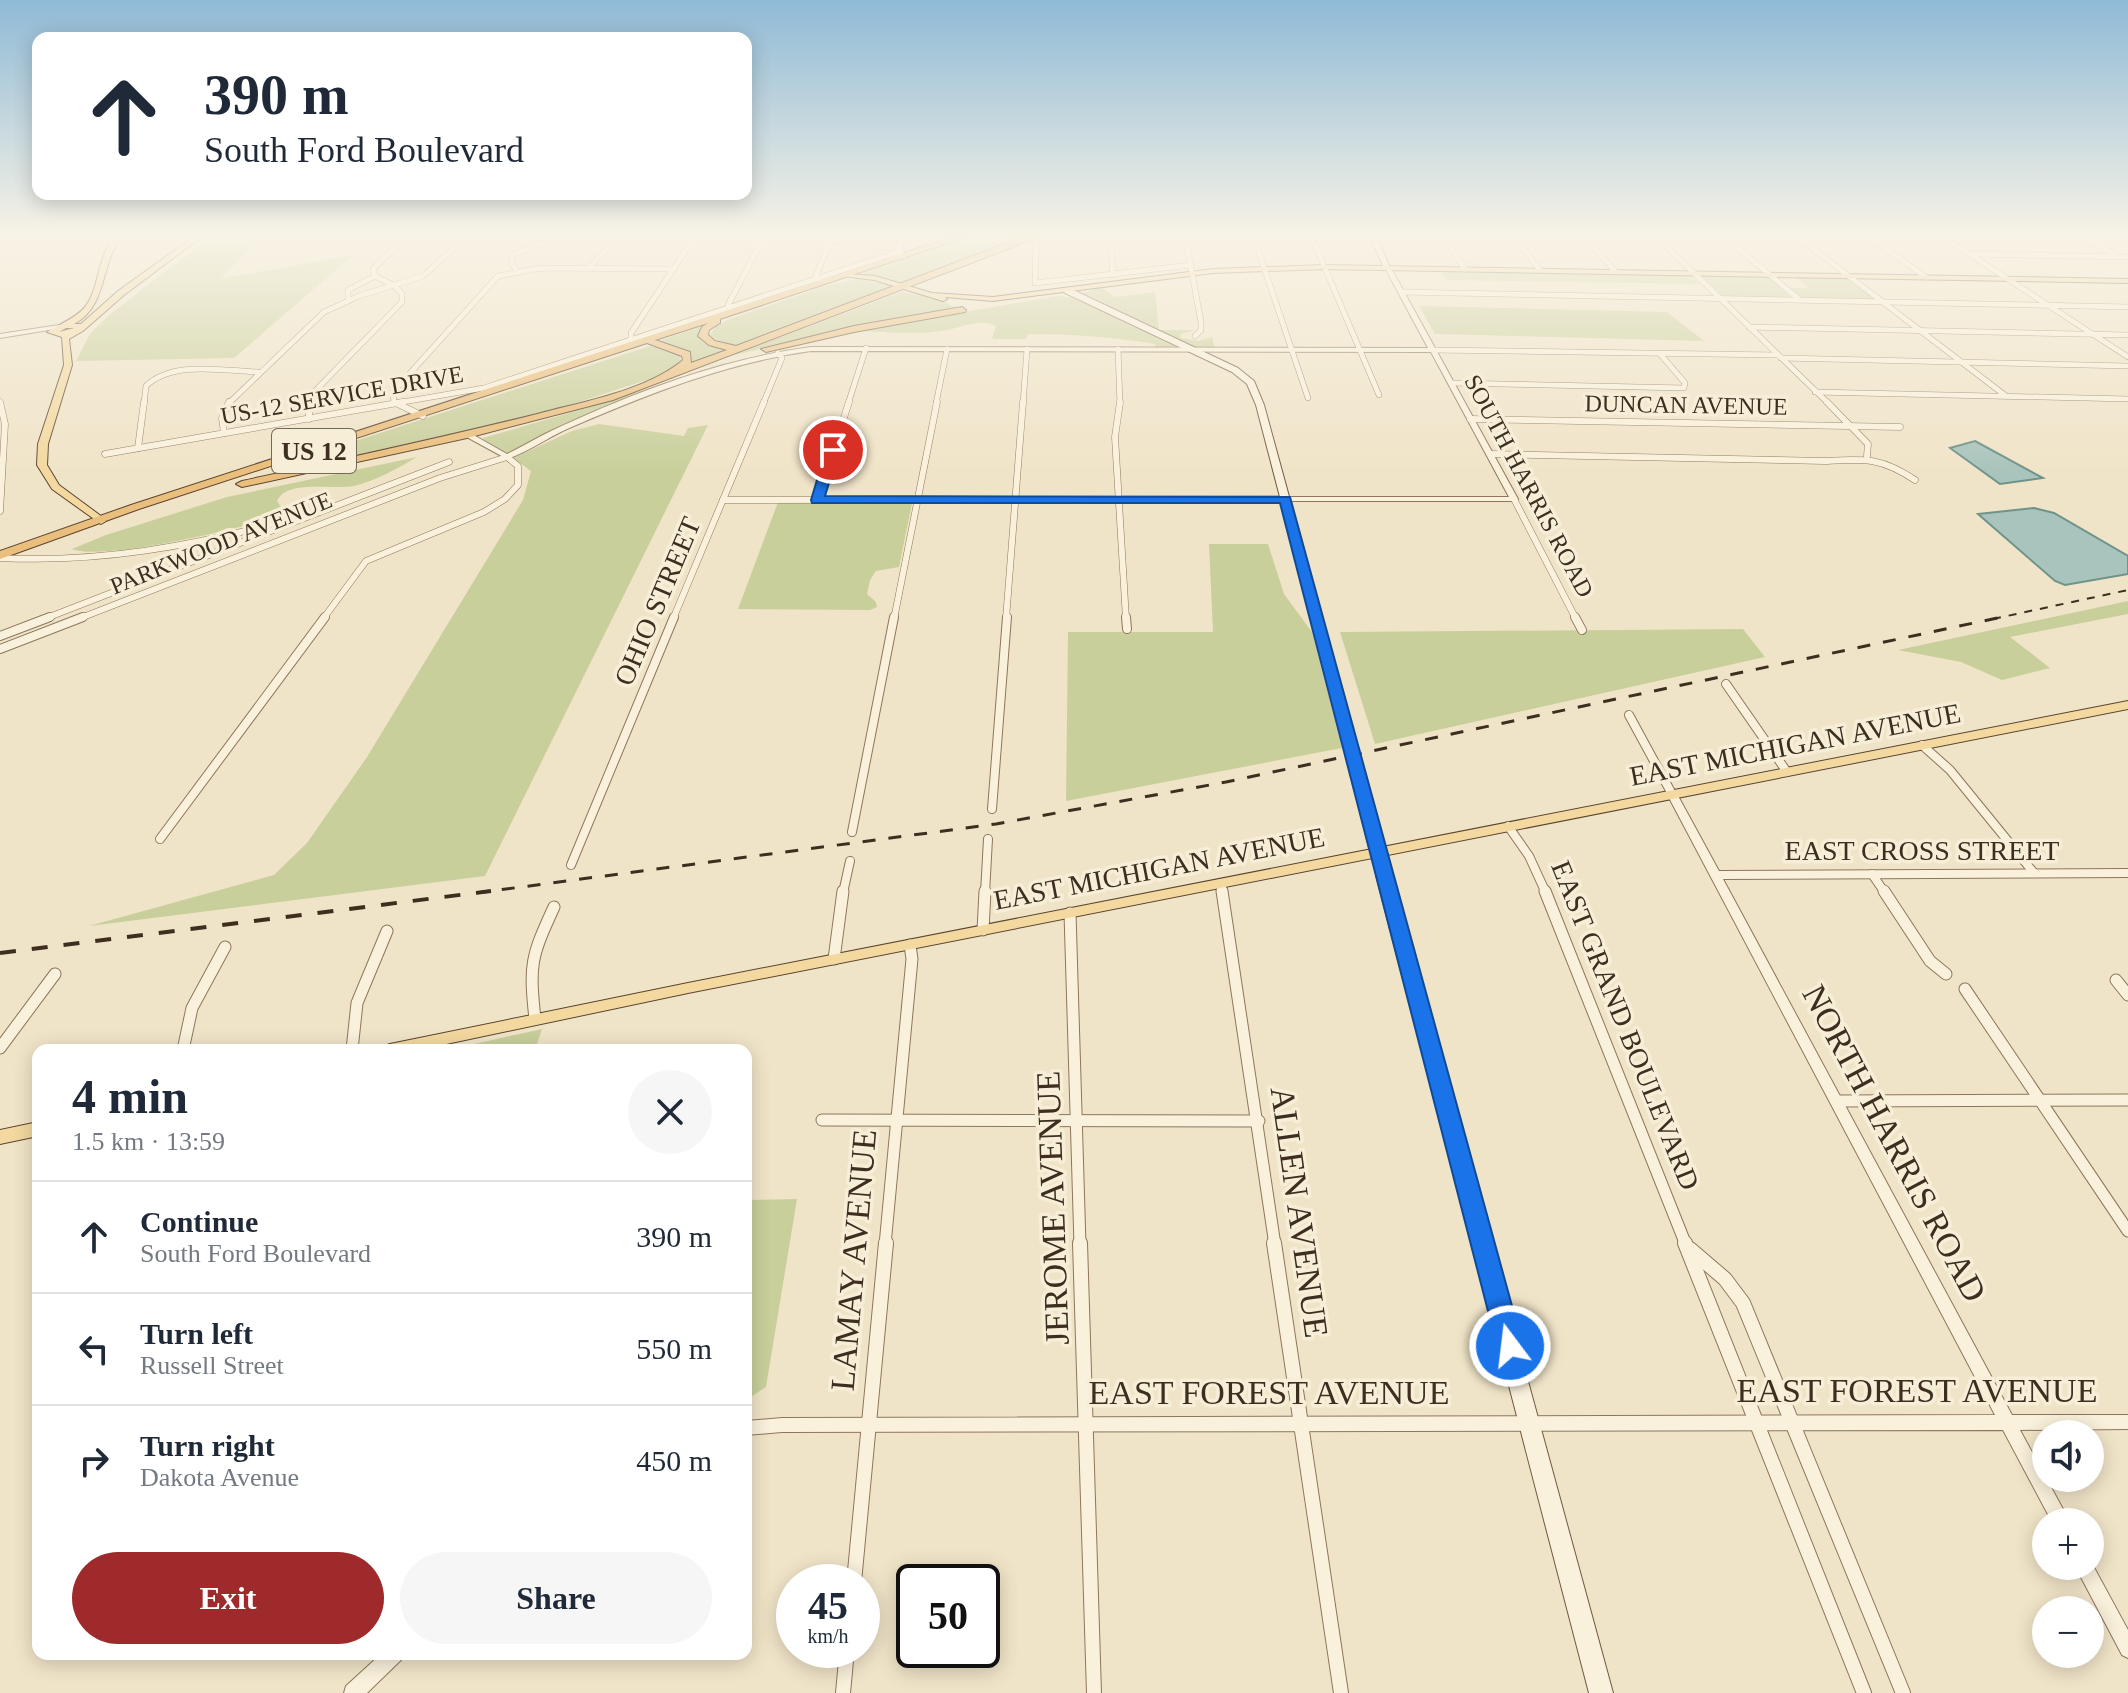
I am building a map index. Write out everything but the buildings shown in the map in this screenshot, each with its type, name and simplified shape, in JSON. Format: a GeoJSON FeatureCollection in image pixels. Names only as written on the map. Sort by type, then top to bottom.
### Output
{"type":"FeatureCollection","features":[{"type":"Feature","properties":{"kind":"highway","name":"US 12"},"geometry":{"type":"LineString","coordinates":[[0,556],[646,343],[725,314]]}},
{"type":"Feature","properties":{"kind":"highway"},"geometry":{"type":"LineString","coordinates":[[727,314],[709,326],[703,336],[712,343],[738,350]]}},
{"type":"Feature","properties":{"kind":"highway","name":"US 12"},"geometry":{"type":"LineString","coordinates":[[101,521],[315,467],[467,435],[631,391],[832,314]]}},
{"type":"Feature","properties":{"kind":"highway"},"geometry":{"type":"LineString","coordinates":[[631,391],[792,342],[941,314]]}},
{"type":"Feature","properties":{"kind":"highway"},"geometry":{"type":"LineString","coordinates":[[631,391],[675,371],[688,361],[684,352],[657,343],[646,343]]}},
{"type":"Feature","properties":{"kind":"highway"},"geometry":{"type":"LineString","coordinates":[[315,467],[301,465],[298,460],[320,449]]}},
{"type":"Feature","properties":{"kind":"main road"},"geometry":{"type":"LineString","coordinates":[[56,330],[82,314]]}},
{"type":"Feature","properties":{"kind":"main road"},"geometry":{"type":"LineString","coordinates":[[96,314],[65,338],[68,365],[43,444],[42,465],[55,487],[101,521]]}},
{"type":"Feature","properties":{"kind":"main road"},"geometry":{"type":"LineString","coordinates":[[1116,314],[1235,370],[1251,383],[1286,499],[1601,1693]]}},
{"type":"Feature","properties":{"kind":"main road"},"geometry":{"type":"LineString","coordinates":[[56,330],[75,326],[76,331]]}},
{"type":"Feature","properties":{"kind":"main road"},"geometry":{"type":"LineString","coordinates":[[56,330],[68,355]]}},
{"type":"Feature","properties":{"kind":"main road","name":"EAST MICHIGAN AVENUE"},"geometry":{"type":"LineString","coordinates":[[418,1044],[834,959],[2128,705]]}},
{"type":"Feature","properties":{"kind":"main road"},"geometry":{"type":"LineString","coordinates":[[0,1137],[32,1130]]}},
{"type":"Feature","properties":{"kind":"street"},"geometry":{"type":"LineString","coordinates":[[224,433],[222,418],[230,400],[322,314]]}},
{"type":"Feature","properties":{"kind":"street"},"geometry":{"type":"LineString","coordinates":[[309,419],[307,406],[313,393],[390,314]]}},
{"type":"Feature","properties":{"kind":"street"},"geometry":{"type":"LineString","coordinates":[[423,416],[394,402],[391,395],[461,314]]}},
{"type":"Feature","properties":{"kind":"street"},"geometry":{"type":"LineString","coordinates":[[631,341],[631,333],[644,314]]}},
{"type":"Feature","properties":{"kind":"street","name":"US-12 SERVICE DRIVE"},"geometry":{"type":"LineString","coordinates":[[105,454],[484,388],[723,314]]}},
{"type":"Feature","properties":{"kind":"street"},"geometry":{"type":"LineString","coordinates":[[1195,336],[1201,330],[1199,314]]}},
{"type":"Feature","properties":{"kind":"street"},"geometry":{"type":"LineString","coordinates":[[1279,314],[1308,398]]}},
{"type":"Feature","properties":{"kind":"street"},"geometry":{"type":"LineString","coordinates":[[1344,314],[1379,395]]}},
{"type":"Feature","properties":{"kind":"street","name":"SOUTH HARRIS ROAD"},"geometry":{"type":"LineString","coordinates":[[1414,314],[1582,630]]}},
{"type":"Feature","properties":{"kind":"street"},"geometry":{"type":"LineString","coordinates":[[1736,314],[1853,427],[1868,444],[1867,456]]}},
{"type":"Feature","properties":{"kind":"street"},"geometry":{"type":"LineString","coordinates":[[1899,314],[2006,396]]}},
{"type":"Feature","properties":{"kind":"street"},"geometry":{"type":"LineString","coordinates":[[2060,314],[2128,357]]}},
{"type":"Feature","properties":{"kind":"street"},"geometry":{"type":"LineString","coordinates":[[1749,327],[2128,335]]}},
{"type":"Feature","properties":{"kind":"street"},"geometry":{"type":"LineString","coordinates":[[0,337],[56,330]]}},
{"type":"Feature","properties":{"kind":"street"},"geometry":{"type":"LineString","coordinates":[[817,500],[866,348]]}},
{"type":"Feature","properties":{"kind":"street","name":"PARKWOOD AVENUE"},"geometry":{"type":"LineString","coordinates":[[0,649],[440,478],[507,457],[562,429],[680,382],[778,353],[866,348],[1433,350],[2128,366]]}},
{"type":"Feature","properties":{"kind":"street"},"geometry":{"type":"LineString","coordinates":[[852,832],[947,349]]}},
{"type":"Feature","properties":{"kind":"street"},"geometry":{"type":"LineString","coordinates":[[992,809],[1027,349]]}},
{"type":"Feature","properties":{"kind":"street"},"geometry":{"type":"LineString","coordinates":[[1118,349],[1120,401],[1115,437],[1127,629]]}},
{"type":"Feature","properties":{"kind":"street","name":"OHIO STREET"},"geometry":{"type":"LineString","coordinates":[[571,865],[782,358],[778,353]]}},
{"type":"Feature","properties":{"kind":"street"},"geometry":{"type":"LineString","coordinates":[[1452,383],[1684,388],[1685,383],[1661,355]]}},
{"type":"Feature","properties":{"kind":"street"},"geometry":{"type":"LineString","coordinates":[[150,370],[159,375]]}},
{"type":"Feature","properties":{"kind":"street"},"geometry":{"type":"LineString","coordinates":[[138,448],[146,386],[159,375],[188,371],[258,372]]}},
{"type":"Feature","properties":{"kind":"street"},"geometry":{"type":"LineString","coordinates":[[1815,392],[2128,399]]}},
{"type":"Feature","properties":{"kind":"street"},"geometry":{"type":"LineString","coordinates":[[0,402],[5,424],[0,511]]}},
{"type":"Feature","properties":{"kind":"street","name":"DUNCAN AVENUE"},"geometry":{"type":"LineString","coordinates":[[1470,419],[1900,427]]}},
{"type":"Feature","properties":{"kind":"street"},"geometry":{"type":"LineString","coordinates":[[160,839],[360,568],[378,553],[498,506],[521,479],[521,472],[507,457],[467,435]]}},
{"type":"Feature","properties":{"kind":"street"},"geometry":{"type":"LineString","coordinates":[[1490,454],[1825,461],[1867,456],[1891,465],[1915,480]]}},
{"type":"Feature","properties":{"kind":"street"},"geometry":{"type":"LineString","coordinates":[[0,636],[449,462]]}},
{"type":"Feature","properties":{"kind":"street"},"geometry":{"type":"LineString","coordinates":[[723,500],[1514,499]]}},
{"type":"Feature","properties":{"kind":"street"},"geometry":{"type":"LineString","coordinates":[[0,556],[50,560],[160,550],[323,512]]}},
{"type":"Feature","properties":{"kind":"street"},"geometry":{"type":"LineString","coordinates":[[1726,684],[1787,772]]}},
{"type":"Feature","properties":{"kind":"street"},"geometry":{"type":"LineString","coordinates":[[1629,715],[1672,794]]}},
{"type":"Feature","properties":{"kind":"street"},"geometry":{"type":"LineString","coordinates":[[1922,745],[1950,770],[2034,873]]}},
{"type":"Feature","properties":{"kind":"street","name":"NORTH HARRIS ROAD"},"geometry":{"type":"LineString","coordinates":[[1672,794],[2053,1508]]}},
{"type":"Feature","properties":{"kind":"street","name":"EAST GRAND BOULEVARD"},"geometry":{"type":"LineString","coordinates":[[1508,826],[1529,856],[1554,912],[1864,1693]]}},
{"type":"Feature","properties":{"kind":"street"},"geometry":{"type":"LineString","coordinates":[[983,930],[988,839]]}},
{"type":"Feature","properties":{"kind":"street"},"geometry":{"type":"LineString","coordinates":[[834,959],[837,921],[850,861]]}},
{"type":"Feature","properties":{"kind":"street","name":"EAST CROSS STREET"},"geometry":{"type":"LineString","coordinates":[[1716,875],[2128,873]]}},
{"type":"Feature","properties":{"kind":"street"},"geometry":{"type":"LineString","coordinates":[[1872,874],[1930,961],[1946,974]]}},
{"type":"Feature","properties":{"kind":"street","name":"ALLEN AVENUE"},"geometry":{"type":"LineString","coordinates":[[1221,883],[1259,1121],[1341,1693]]}},
{"type":"Feature","properties":{"kind":"street"},"geometry":{"type":"LineString","coordinates":[[535,1019],[531,964],[554,907]]}},
{"type":"Feature","properties":{"kind":"street","name":"JEROME AVENUE"},"geometry":{"type":"LineString","coordinates":[[1070,913],[1094,1693]]}},
{"type":"Feature","properties":{"kind":"street"},"geometry":{"type":"LineString","coordinates":[[352,1044],[354,1009],[363,977],[387,931]]}},
{"type":"Feature","properties":{"kind":"street","name":"LAMAY AVENUE"},"geometry":{"type":"LineString","coordinates":[[856,1564],[912,959],[910,945]]}},
{"type":"Feature","properties":{"kind":"street"},"geometry":{"type":"LineString","coordinates":[[183,1044],[185,1020],[191,1005],[225,947]]}},
{"type":"Feature","properties":{"kind":"street"},"geometry":{"type":"LineString","coordinates":[[0,1048],[55,974]]}},
{"type":"Feature","properties":{"kind":"street"},"geometry":{"type":"LineString","coordinates":[[2116,980],[2128,995]]}},
{"type":"Feature","properties":{"kind":"street"},"geometry":{"type":"LineString","coordinates":[[1965,989],[2128,1231]]}},
{"type":"Feature","properties":{"kind":"street"},"geometry":{"type":"LineString","coordinates":[[1836,1101],[2128,1100]]}},
{"type":"Feature","properties":{"kind":"street"},"geometry":{"type":"LineString","coordinates":[[822,1120],[1259,1121]]}},
{"type":"Feature","properties":{"kind":"street","name":"EAST GRAND BOULEVARD"},"geometry":{"type":"LineString","coordinates":[[1688,1247],[1725,1279],[1743,1303],[1903,1693]]}},
{"type":"Feature","properties":{"kind":"street","name":"EAST FOREST AVENUE"},"geometry":{"type":"LineString","coordinates":[[752,1428],[1302,1422],[2128,1422]]}},
{"type":"Feature","properties":{"kind":"street"},"geometry":{"type":"LineString","coordinates":[[2091,1580],[2128,1649]]}},
{"type":"Feature","properties":{"kind":"street"},"geometry":{"type":"LineString","coordinates":[[353,1693],[388,1660]]}},
{"type":"Feature","properties":{"kind":"street"},"geometry":{"type":"LineString","coordinates":[[843,1693],[845,1668]]}},
{"type":"Feature","properties":{"kind":"green space"},"geometry":{"type":"Polygon","coordinates":[[[285,314],[234,358],[76,361],[90,334],[108,316],[285,314]]]}},
{"type":"Feature","properties":{"kind":"green space"},"geometry":{"type":"Polygon","coordinates":[[[744,314],[821,314],[737,346],[710,335],[716,326],[744,314]]]}},
{"type":"Feature","properties":{"kind":"green space"},"geometry":{"type":"Polygon","coordinates":[[[843,314],[929,314],[838,330],[727,357],[843,314]]]}},
{"type":"Feature","properties":{"kind":"green space"},"geometry":{"type":"Polygon","coordinates":[[[952,314],[1107,314],[1174,346],[1156,348],[1155,344],[1060,335],[1028,334],[1026,339],[992,339],[996,326],[983,323],[930,332],[852,331],[952,314]]]}},
{"type":"Feature","properties":{"kind":"green space"},"geometry":{"type":"Polygon","coordinates":[[[1126,314],[1157,314],[1159,330],[1126,314]]]}},
{"type":"Feature","properties":{"kind":"green space"},"geometry":{"type":"Polygon","coordinates":[[[1424,314],[1670,314],[1704,341],[1435,334],[1424,314]]]}},
{"type":"Feature","properties":{"kind":"green space"},"geometry":{"type":"Polygon","coordinates":[[[706,325],[699,338],[731,350],[691,363],[690,352],[659,341],[706,325]]]}},
{"type":"Feature","properties":{"kind":"green space"},"geometry":{"type":"Polygon","coordinates":[[[1159,330],[1195,330],[1180,334],[1181,338],[1199,341],[1212,337],[1215,349],[1194,347],[1159,330]]]}},
{"type":"Feature","properties":{"kind":"green space"},"geometry":{"type":"Polygon","coordinates":[[[650,346],[680,355],[681,362],[665,374],[539,415],[322,462],[310,461],[312,456],[324,451],[650,346]]]}},
{"type":"Feature","properties":{"kind":"green space"},"geometry":{"type":"Polygon","coordinates":[[[724,363],[731,364],[560,426],[513,452],[502,453],[484,442],[483,438],[610,401],[724,363]]]}},
{"type":"Feature","properties":{"kind":"green space"},"geometry":{"type":"Polygon","coordinates":[[[599,424],[684,436],[688,428],[708,425],[485,876],[89,926],[274,875],[307,843],[367,757],[523,500],[531,471],[513,458],[572,431],[599,424]]]}},
{"type":"Feature","properties":{"kind":"green space"},"geometry":{"type":"Polygon","coordinates":[[[417,457],[387,474],[354,486],[290,490],[277,501],[286,515],[144,547],[89,552],[72,549],[106,535],[227,497],[417,457]]]}},
{"type":"Feature","properties":{"kind":"green space"},"geometry":{"type":"Polygon","coordinates":[[[778,502],[912,503],[899,567],[876,571],[870,580],[867,594],[877,607],[870,610],[738,609],[778,502]]]}},
{"type":"Feature","properties":{"kind":"green space"},"geometry":{"type":"Polygon","coordinates":[[[1209,544],[1268,544],[1284,594],[1312,632],[1342,748],[1066,801],[1068,632],[1213,632],[1209,544]]]}},
{"type":"Feature","properties":{"kind":"green space"},"geometry":{"type":"Polygon","coordinates":[[[2128,601],[2128,614],[2010,637],[2050,668],[2002,680],[1961,662],[1898,650],[2128,601]]]}},
{"type":"Feature","properties":{"kind":"green space"},"geometry":{"type":"Polygon","coordinates":[[[1743,629],[1765,657],[1375,744],[1340,632],[1743,629]]]}},
{"type":"Feature","properties":{"kind":"green space"},"geometry":{"type":"Polygon","coordinates":[[[542,1029],[537,1044],[474,1044],[542,1029]]]}},
{"type":"Feature","properties":{"kind":"green space"},"geometry":{"type":"Polygon","coordinates":[[[797,1199],[766,1387],[752,1396],[752,1200],[797,1199]]]}},
{"type":"Feature","properties":{"kind":"water"},"geometry":{"type":"Polygon","coordinates":[[[1975,441],[2043,478],[2000,484],[1950,448],[1975,441]]]}},
{"type":"Feature","properties":{"kind":"water"},"geometry":{"type":"Polygon","coordinates":[[[2034,508],[2054,513],[2128,556],[2128,574],[2065,585],[2055,581],[1978,514],[2034,508]]]}},
{"type":"Feature","properties":{"kind":"railway"},"geometry":{"type":"LineString","coordinates":[[1993,619],[2128,590]]}},
{"type":"Feature","properties":{"kind":"railway"},"geometry":{"type":"LineString","coordinates":[[476,893],[996,824],[1226,782],[2002,617]]}},
{"type":"Feature","properties":{"kind":"railway"},"geometry":{"type":"LineString","coordinates":[[0,953],[491,891]]}},
{"type":"Feature","properties":{"kind":"route"},"geometry":{"type":"LineString","coordinates":[[833,450],[817,500],[1286,499],[1510,1346]]}}]}
